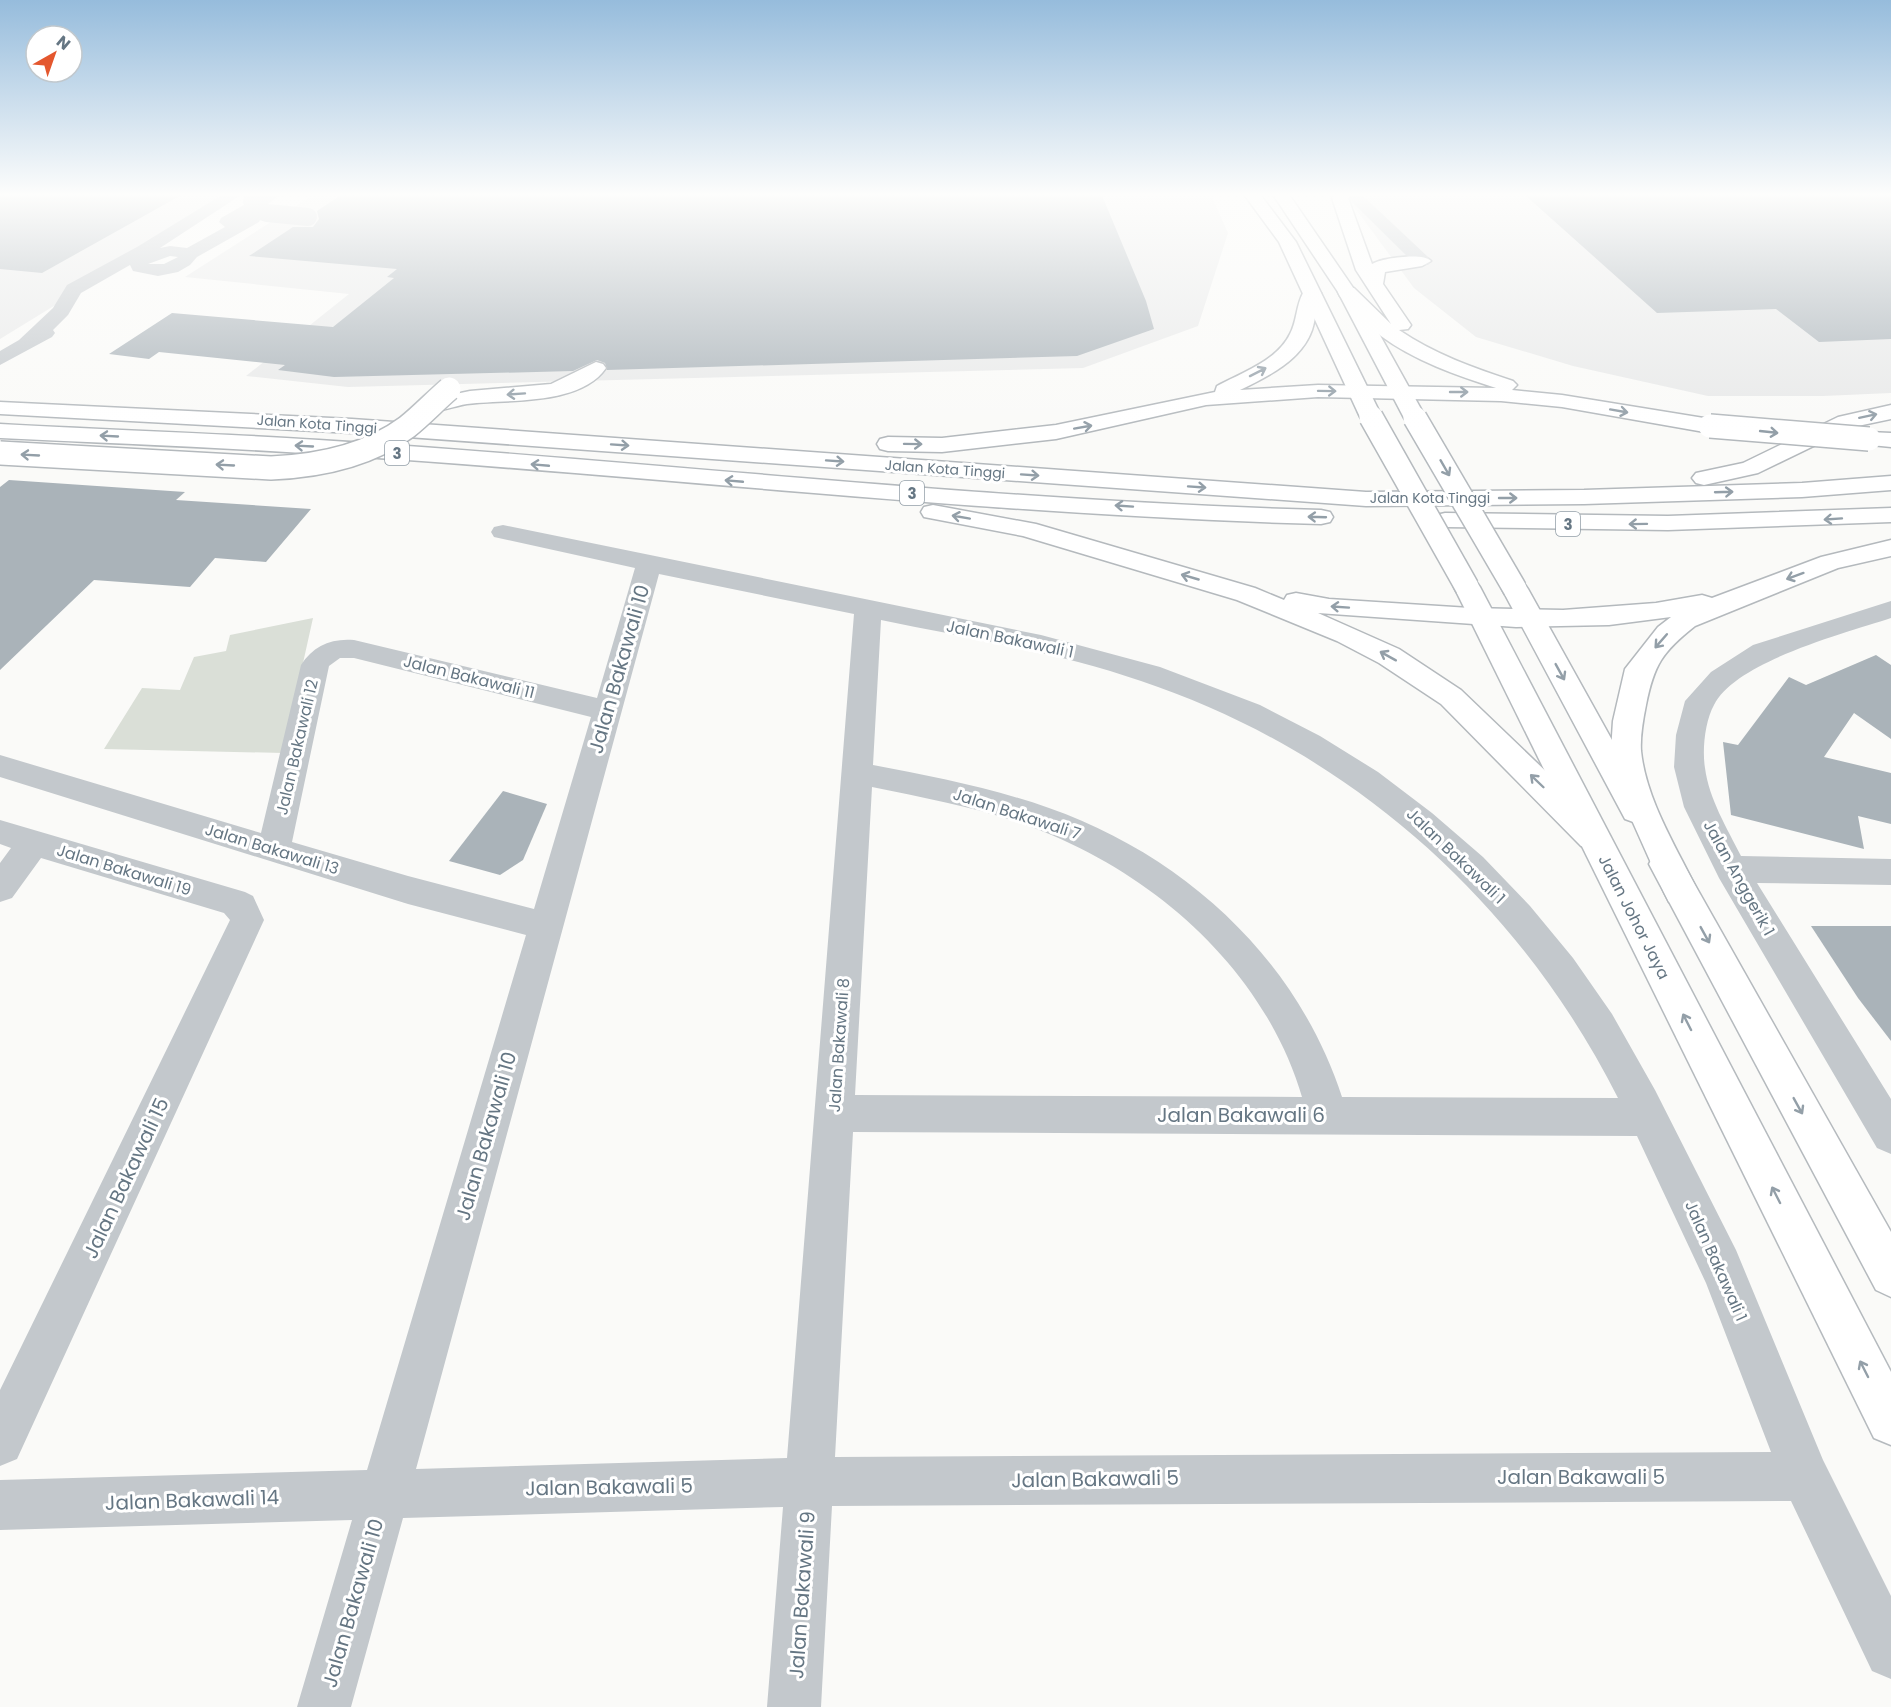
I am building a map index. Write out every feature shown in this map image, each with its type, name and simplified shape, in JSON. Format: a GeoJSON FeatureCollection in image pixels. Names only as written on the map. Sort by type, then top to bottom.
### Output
{"type":"FeatureCollection","features":[{"type":"Feature","properties":{"kind":"main road","name":"Jalan Johor Jaya"},"geometry":{"type":"LineString","coordinates":[[1302,273],[1371,417],[1467,586],[1891,1421]]}},
{"type":"Feature","properties":{"kind":"main road"},"geometry":{"type":"LineString","coordinates":[[1334,273],[1400,392],[1515,589],[1891,1275]]}},
{"type":"Feature","properties":{"kind":"main road"},"geometry":{"type":"LineString","coordinates":[[1367,273],[1400,324],[1418,341],[1480,375]]}},
{"type":"Feature","properties":{"kind":"main road"},"geometry":{"type":"LineString","coordinates":[[1374,285],[1376,273]]}},
{"type":"Feature","properties":{"kind":"main road"},"geometry":{"type":"LineString","coordinates":[[1347,292],[1386,330],[1432,357],[1562,401]]}},
{"type":"Feature","properties":{"kind":"main road"},"geometry":{"type":"LineString","coordinates":[[1206,399],[1267,368],[1284,354],[1300,336],[1306,303],[1312,293]]}},
{"type":"Feature","properties":{"kind":"main road"},"geometry":{"type":"LineString","coordinates":[[430,406],[469,398],[557,390],[573,385],[596,368]]}},
{"type":"Feature","properties":{"kind":"main road"},"geometry":{"type":"LineString","coordinates":[[0,453],[271,468],[299,466],[339,459],[383,442],[400,432],[461,378]]}},
{"type":"Feature","properties":{"kind":"main road"},"geometry":{"type":"LineString","coordinates":[[0,392],[521,418],[791,443],[942,445],[1056,432],[1206,399],[1289,392],[1474,393],[1562,401],[1710,426],[1891,440]]}},
{"type":"Feature","properties":{"kind":"main road","name":"Jalan Kota Tinggi"},"geometry":{"type":"LineString","coordinates":[[0,408],[352,426],[1366,499],[1802,490],[1891,483]]}},
{"type":"Feature","properties":{"kind":"main road"},"geometry":{"type":"LineString","coordinates":[[1635,495],[1750,468],[1846,422],[1891,412]]}},
{"type":"Feature","properties":{"kind":"main road"},"geometry":{"type":"LineString","coordinates":[[352,426],[405,423],[537,428],[609,427]]}},
{"type":"Feature","properties":{"kind":"main road","name":"Jalan Kota Tinggi"},"geometry":{"type":"LineString","coordinates":[[0,431],[320,447],[793,486],[1245,515],[1564,524],[1814,521],[1891,515]]}},
{"type":"Feature","properties":{"kind":"main road"},"geometry":{"type":"LineString","coordinates":[[793,486],[1027,529],[1246,594],[1347,635],[1389,656],[1451,697],[1593,837]]}},
{"type":"Feature","properties":{"kind":"main road"},"geometry":{"type":"LineString","coordinates":[[1681,892],[1634,789],[1626,751],[1633,692],[1639,669],[1668,633],[1685,620],[1747,593],[1830,562],[1891,548]]}},
{"type":"Feature","properties":{"kind":"main road"},"geometry":{"type":"LineString","coordinates":[[1246,594],[1329,607],[1532,621],[1665,611],[1747,593]]}},
{"type":"Feature","properties":{"kind":"street"},"geometry":{"type":"LineString","coordinates":[[26,344],[61,311],[74,289],[115,273]]}},
{"type":"Feature","properties":{"kind":"street"},"geometry":{"type":"LineString","coordinates":[[0,359],[87,308]]}},
{"type":"Feature","properties":{"kind":"street","name":"Jalan Bakawali 1"},"geometry":{"type":"LineString","coordinates":[[503,532],[648,565],[1067,651],[1184,685],[1278,726],[1369,781],[1410,810],[1445,840],[1521,920],[1565,976],[1599,1026],[1648,1117],[1723,1271],[1805,1476],[1891,1652]]}},
{"type":"Feature","properties":{"kind":"street","name":"Jalan Bakawali 10"},"geometry":{"type":"LineString","coordinates":[[324,1707],[648,565]]}},
{"type":"Feature","properties":{"kind":"street","name":"Jalan Bakawali 8"},"geometry":{"type":"LineString","coordinates":[[810,1482],[868,609]]}},
{"type":"Feature","properties":{"kind":"street"},"geometry":{"type":"LineString","coordinates":[[1879,612],[1891,632]]}},
{"type":"Feature","properties":{"kind":"street","name":"Jalan Anggerik 1"},"geometry":{"type":"LineString","coordinates":[[1879,612],[1763,651],[1721,679],[1700,701],[1691,735],[1689,767],[1700,807],[1731,869],[1891,1134]]}},
{"type":"Feature","properties":{"kind":"street","name":"Jalan Bakawali 11"},"geometry":{"type":"LineString","coordinates":[[330,651],[354,648],[607,711]]}},
{"type":"Feature","properties":{"kind":"street","name":"Jalan Bakawali 12"},"geometry":{"type":"LineString","coordinates":[[274,849],[315,665],[320,657],[330,651]]}},
{"type":"Feature","properties":{"kind":"street","name":"Jalan Bakawali 13"},"geometry":{"type":"LineString","coordinates":[[0,766],[408,890],[546,926]]}},
{"type":"Feature","properties":{"kind":"street","name":"Jalan Bakawali 7"},"geometry":{"type":"LineString","coordinates":[[857,773],[959,794],[1062,826],[1103,844],[1143,867],[1176,891],[1233,943],[1266,984],[1308,1055],[1328,1115]]}},
{"type":"Feature","properties":{"kind":"street","name":"Jalan Bakawali 19"},"geometry":{"type":"LineString","coordinates":[[0,832],[142,877],[233,902],[246,912]]}},
{"type":"Feature","properties":{"kind":"street"},"geometry":{"type":"LineString","coordinates":[[0,888],[34,843]]}},
{"type":"Feature","properties":{"kind":"street"},"geometry":{"type":"LineString","coordinates":[[1731,869],[1891,872]]}},
{"type":"Feature","properties":{"kind":"street","name":"Jalan Bakawali 15"},"geometry":{"type":"LineString","coordinates":[[0,1442],[244,929],[246,912]]}},
{"type":"Feature","properties":{"kind":"street","name":"Jalan Bakawali 6"},"geometry":{"type":"LineString","coordinates":[[835,1113],[1648,1117]]}},
{"type":"Feature","properties":{"kind":"street","name":"Jalan Bakawali 5"},"geometry":{"type":"LineString","coordinates":[[385,1493],[810,1482],[1805,1476]]}},
{"type":"Feature","properties":{"kind":"street","name":"Jalan Bakawali 9"},"geometry":{"type":"LineString","coordinates":[[794,1707],[810,1482]]}},
{"type":"Feature","properties":{"kind":"street","name":"Jalan Bakawali 14"},"geometry":{"type":"LineString","coordinates":[[0,1505],[158,1502],[385,1493]]}},
{"type":"Feature","properties":{"kind":"shaded area"},"geometry":{"type":"Polygon","coordinates":[[[0,273],[108,273],[0,339],[0,273]]]}},
{"type":"Feature","properties":{"kind":"shaded area"},"geometry":{"type":"Polygon","coordinates":[[[192,273],[1215,273],[1198,326],[1083,368],[348,387],[246,376],[349,294],[185,277],[192,273]]]}},
{"type":"Feature","properties":{"kind":"shaded area"},"geometry":{"type":"Polygon","coordinates":[[[1403,273],[1891,273],[1891,393],[1823,396],[1708,396],[1573,366],[1476,337],[1414,288],[1403,273]]]}},
{"type":"Feature","properties":{"kind":"shaded area"},"geometry":{"type":"Polygon","coordinates":[[[313,618],[283,753],[104,749],[142,688],[180,690],[194,657],[226,651],[230,635],[313,618]]]}},
{"type":"Feature","properties":{"kind":"building"},"geometry":{"type":"Polygon","coordinates":[[[392,273],[1134,273],[1154,329],[1077,356],[607,370],[605,363],[597,360],[573,371],[334,377],[278,370],[285,365],[159,352],[149,359],[109,354],[172,313],[333,327],[394,278],[387,277],[392,273]]]}},
{"type":"Feature","properties":{"kind":"building"},"geometry":{"type":"Polygon","coordinates":[[[1612,273],[1891,273],[1891,339],[1819,342],[1776,309],[1657,313],[1612,273]]]}},
{"type":"Feature","properties":{"kind":"building"},"geometry":{"type":"Polygon","coordinates":[[[9,480],[185,492],[176,500],[311,509],[266,562],[215,558],[190,587],[94,580],[0,670],[0,487],[9,480]]]}},
{"type":"Feature","properties":{"kind":"building"},"geometry":{"type":"Polygon","coordinates":[[[1876,655],[1891,665],[1891,739],[1854,713],[1824,757],[1891,773],[1891,824],[1858,816],[1864,849],[1731,815],[1723,742],[1738,745],[1789,677],[1806,685],[1876,655]]]}},
{"type":"Feature","properties":{"kind":"building"},"geometry":{"type":"Polygon","coordinates":[[[503,791],[547,804],[523,860],[500,875],[449,861],[503,791]]]}},
{"type":"Feature","properties":{"kind":"building"},"geometry":{"type":"Polygon","coordinates":[[[1811,926],[1891,926],[1891,1041],[1858,998],[1811,926]]]}}]}
